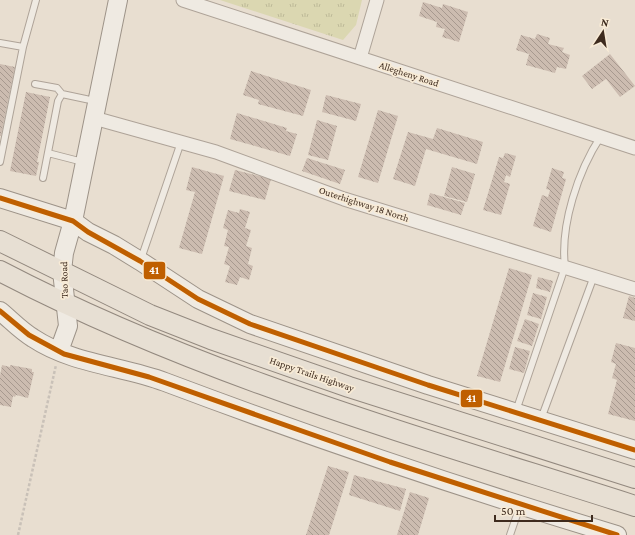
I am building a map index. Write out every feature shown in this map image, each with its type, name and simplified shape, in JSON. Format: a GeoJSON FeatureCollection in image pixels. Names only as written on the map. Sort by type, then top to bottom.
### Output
{"type":"FeatureCollection","features":[{"type":"Feature","properties":{"kind":"main road","name":"Happy Trails Highway"},"geometry":{"type":"LineString","coordinates":[[0,241],[150,315],[211,339],[349,387],[635,478]]}},
{"type":"Feature","properties":{"kind":"main road"},"geometry":{"type":"LineString","coordinates":[[0,271],[64,304],[189,358],[342,413],[635,506]]}},
{"type":"Feature","properties":{"kind":"street","name":"Tao Road"},"geometry":{"type":"LineString","coordinates":[[59,351],[68,326],[64,304],[62,272],[64,253],[73,221],[118,0]]}},
{"type":"Feature","properties":{"kind":"street","name":"Allegheny Road"},"geometry":{"type":"LineString","coordinates":[[183,0],[635,148]]}},
{"type":"Feature","properties":{"kind":"street"},"geometry":{"type":"LineString","coordinates":[[360,58],[377,0]]}},
{"type":"Feature","properties":{"kind":"street","name":"Outerhighway 18 North"},"geometry":{"type":"LineString","coordinates":[[96,110],[181,142],[216,152],[344,199],[635,288]]}},
{"type":"Feature","properties":{"kind":"street"},"geometry":{"type":"LineString","coordinates":[[0,198],[73,221],[88,232],[114,244],[198,299],[250,324],[515,413],[635,450]]}},
{"type":"Feature","properties":{"kind":"street"},"geometry":{"type":"LineString","coordinates":[[0,311],[33,338],[81,360],[145,374],[269,421],[521,504],[598,532],[617,535]]}},
{"type":"Feature","properties":{"kind":"lane"},"geometry":{"type":"LineString","coordinates":[[0,162],[23,47],[36,0]]}},
{"type":"Feature","properties":{"kind":"lane"},"geometry":{"type":"LineString","coordinates":[[0,43],[23,47]]}},
{"type":"Feature","properties":{"kind":"lane"},"geometry":{"type":"LineString","coordinates":[[35,84],[57,88],[62,94],[96,110]]}},
{"type":"Feature","properties":{"kind":"lane"},"geometry":{"type":"LineString","coordinates":[[43,178],[58,101],[62,94]]}},
{"type":"Feature","properties":{"kind":"lane"},"geometry":{"type":"LineString","coordinates":[[515,413],[565,267],[563,252],[578,180],[588,156],[601,136]]}},
{"type":"Feature","properties":{"kind":"lane"},"geometry":{"type":"LineString","coordinates":[[140,261],[181,142]]}},
{"type":"Feature","properties":{"kind":"lane"},"geometry":{"type":"LineString","coordinates":[[48,153],[84,162]]}},
{"type":"Feature","properties":{"kind":"lane"},"geometry":{"type":"LineString","coordinates":[[540,421],[594,276]]}},
{"type":"Feature","properties":{"kind":"lane"},"geometry":{"type":"LineString","coordinates":[[510,535],[521,504]]}},
{"type":"Feature","properties":{"kind":"path"},"geometry":{"type":"LineString","coordinates":[[18,535],[59,351]]}},
{"type":"Feature","properties":{"kind":"green space"},"geometry":{"type":"Polygon","coordinates":[[[220,0],[362,0],[356,25],[343,40],[220,0]]]}},
{"type":"Feature","properties":{"kind":"building"},"geometry":{"type":"Polygon","coordinates":[[[423,2],[442,8],[443,4],[468,12],[459,42],[442,37],[445,29],[436,27],[437,22],[419,16],[423,2]]]}},
{"type":"Feature","properties":{"kind":"building"},"geometry":{"type":"Polygon","coordinates":[[[537,34],[550,38],[548,44],[564,48],[562,52],[570,55],[566,69],[557,67],[555,73],[526,65],[529,54],[516,50],[521,35],[535,39],[537,34]]]}},
{"type":"Feature","properties":{"kind":"building"},"geometry":{"type":"Polygon","coordinates":[[[610,54],[635,86],[620,97],[606,79],[592,89],[582,76],[610,54]]]}},
{"type":"Feature","properties":{"kind":"building"},"geometry":{"type":"Polygon","coordinates":[[[0,64],[15,67],[1,136],[0,136],[0,64]]]}},
{"type":"Feature","properties":{"kind":"building"},"geometry":{"type":"Polygon","coordinates":[[[251,71],[311,90],[303,116],[258,104],[259,100],[243,95],[251,71]]]}},
{"type":"Feature","properties":{"kind":"building"},"geometry":{"type":"Polygon","coordinates":[[[26,92],[50,97],[37,162],[39,162],[36,176],[10,171],[26,92]]]}},
{"type":"Feature","properties":{"kind":"building"},"geometry":{"type":"Polygon","coordinates":[[[326,95],[361,104],[356,121],[322,112],[326,95]]]}},
{"type":"Feature","properties":{"kind":"building"},"geometry":{"type":"Polygon","coordinates":[[[378,110],[398,116],[378,183],[358,177],[378,110]]]}},
{"type":"Feature","properties":{"kind":"building"},"geometry":{"type":"Polygon","coordinates":[[[237,113],[287,128],[286,131],[297,134],[290,156],[230,139],[237,113]]]}},
{"type":"Feature","properties":{"kind":"building"},"geometry":{"type":"Polygon","coordinates":[[[317,120],[337,126],[328,160],[308,155],[317,120]]]}},
{"type":"Feature","properties":{"kind":"building"},"geometry":{"type":"Polygon","coordinates":[[[437,128],[483,142],[477,164],[426,149],[415,186],[393,179],[408,132],[433,139],[437,128]]]}},
{"type":"Feature","properties":{"kind":"building"},"geometry":{"type":"Polygon","coordinates":[[[505,153],[516,156],[510,177],[506,175],[504,182],[510,184],[501,215],[483,210],[499,157],[503,158],[505,153]]]}},
{"type":"Feature","properties":{"kind":"building"},"geometry":{"type":"Polygon","coordinates":[[[307,158],[345,170],[340,184],[302,171],[307,158]]]}},
{"type":"Feature","properties":{"kind":"building"},"geometry":{"type":"Polygon","coordinates":[[[192,167],[224,176],[202,254],[179,248],[195,192],[186,190],[192,167]]]}},
{"type":"Feature","properties":{"kind":"building"},"geometry":{"type":"Polygon","coordinates":[[[452,167],[475,174],[467,202],[444,196],[452,167]]]}},
{"type":"Feature","properties":{"kind":"building"},"geometry":{"type":"Polygon","coordinates":[[[552,168],[564,172],[562,178],[566,179],[551,232],[533,226],[542,195],[548,197],[550,190],[546,189],[552,168]]]}},
{"type":"Feature","properties":{"kind":"building"},"geometry":{"type":"Polygon","coordinates":[[[235,170],[271,179],[265,200],[229,191],[235,170]]]}},
{"type":"Feature","properties":{"kind":"building"},"geometry":{"type":"Polygon","coordinates":[[[430,193],[465,203],[461,215],[427,205],[430,193]]]}},
{"type":"Feature","properties":{"kind":"building"},"geometry":{"type":"Polygon","coordinates":[[[240,209],[250,212],[245,228],[251,230],[246,246],[252,248],[248,264],[253,266],[249,280],[240,277],[237,285],[225,282],[230,266],[224,264],[229,247],[224,246],[228,230],[223,228],[228,210],[239,213],[240,209]]]}},
{"type":"Feature","properties":{"kind":"building"},"geometry":{"type":"Polygon","coordinates":[[[509,268],[532,275],[500,382],[477,376],[509,268]]]}},
{"type":"Feature","properties":{"kind":"building"},"geometry":{"type":"Polygon","coordinates":[[[538,277],[553,281],[550,292],[536,288],[538,277]]]}},
{"type":"Feature","properties":{"kind":"building"},"geometry":{"type":"Polygon","coordinates":[[[533,293],[547,297],[541,319],[527,315],[533,293]]]}},
{"type":"Feature","properties":{"kind":"building"},"geometry":{"type":"Polygon","coordinates":[[[629,296],[635,298],[635,321],[623,318],[629,296]]]}},
{"type":"Feature","properties":{"kind":"building"},"geometry":{"type":"Polygon","coordinates":[[[525,319],[539,324],[532,346],[517,341],[525,319]]]}},
{"type":"Feature","properties":{"kind":"building"},"geometry":{"type":"Polygon","coordinates":[[[616,343],[635,348],[635,421],[608,414],[617,380],[612,378],[616,364],[611,362],[616,343]]]}},
{"type":"Feature","properties":{"kind":"building"},"geometry":{"type":"Polygon","coordinates":[[[515,347],[530,351],[524,373],[509,369],[515,347]]]}},
{"type":"Feature","properties":{"kind":"building"},"geometry":{"type":"Polygon","coordinates":[[[2,365],[32,369],[32,372],[34,372],[28,398],[16,395],[15,397],[13,396],[11,407],[0,405],[0,376],[2,365]]]}},
{"type":"Feature","properties":{"kind":"building"},"geometry":{"type":"Polygon","coordinates":[[[328,466],[349,472],[329,535],[306,535],[328,466]]]}},
{"type":"Feature","properties":{"kind":"building"},"geometry":{"type":"Polygon","coordinates":[[[354,475],[406,489],[400,511],[349,495],[354,475]]]}},
{"type":"Feature","properties":{"kind":"building"},"geometry":{"type":"Polygon","coordinates":[[[410,492],[429,498],[418,535],[397,535],[410,492]]]}},
{"type":"Feature","properties":{"kind":"transit line","name":"41"},"geometry":{"type":"LineString","coordinates":[[0,198],[73,221],[88,232],[140,261],[198,299],[250,324],[428,385],[635,450]]}},
{"type":"Feature","properties":{"kind":"transit line","name":"41"},"geometry":{"type":"LineString","coordinates":[[0,311],[29,335],[64,354],[149,377],[390,462],[617,535]]}}]}
